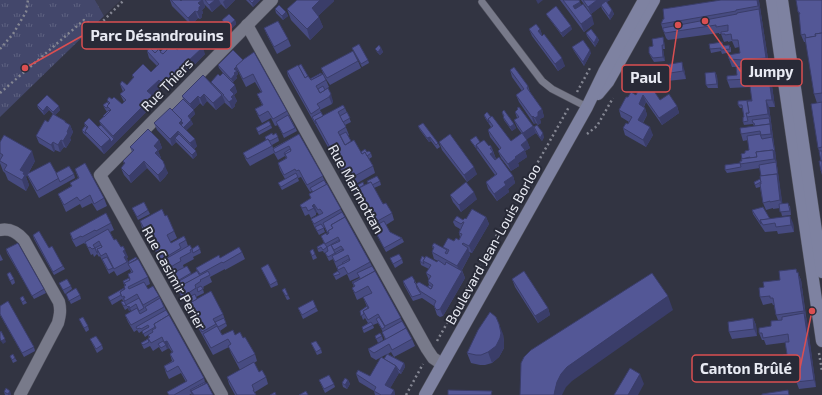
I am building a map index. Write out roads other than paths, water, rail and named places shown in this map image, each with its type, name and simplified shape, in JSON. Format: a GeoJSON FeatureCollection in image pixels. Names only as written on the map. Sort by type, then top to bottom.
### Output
{"type":"FeatureCollection","features":[{"type":"Feature","properties":{"kind":"main road","name":"Boulevard Jean-Louis Borloo"},"geometry":{"type":"LineString","coordinates":[[425,395],[587,107],[601,77],[644,0]]}},
{"type":"Feature","properties":{"kind":"main road","name":"Boulevard Jean-Louis Borloo"},"geometry":{"type":"LineString","coordinates":[[587,107],[608,82],[654,0]]}},
{"type":"Feature","properties":{"kind":"main road"},"geometry":{"type":"LineString","coordinates":[[772,0],[822,340]]}},
{"type":"Feature","properties":{"kind":"main road"},"geometry":{"type":"LineString","coordinates":[[782,0],[822,272]]}},
{"type":"Feature","properties":{"kind":"street","name":"Rue Thiers"},"geometry":{"type":"LineString","coordinates":[[100,175],[272,0]]}},
{"type":"Feature","properties":{"kind":"street","name":"Rue Marmottan"},"geometry":{"type":"LineString","coordinates":[[247,25],[426,349],[435,360],[442,364]]}},
{"type":"Feature","properties":{"kind":"street","name":"Rue Casimir Perier"},"geometry":{"type":"LineString","coordinates":[[100,175],[222,395]]}},
{"type":"Feature","properties":{"kind":"street"},"geometry":{"type":"LineString","coordinates":[[6,230],[17,233],[24,240],[59,302],[61,312],[58,323],[20,395]]}},
{"type":"Feature","properties":{"kind":"lane"},"geometry":{"type":"LineString","coordinates":[[482,2],[539,78],[548,86],[587,107]]}},
{"type":"Feature","properties":{"kind":"place","name":"Jumpy"},"geometry":{"type":"Point","coordinates":[705,21]}},
{"type":"Feature","properties":{"kind":"place","name":"Paul"},"geometry":{"type":"Point","coordinates":[678,25]}},
{"type":"Feature","properties":{"kind":"place","name":"Parc Désandrouins"},"geometry":{"type":"Point","coordinates":[25,68]}},
{"type":"Feature","properties":{"kind":"place","name":"Canton Brûlé"},"geometry":{"type":"Point","coordinates":[812,311]}}]}
